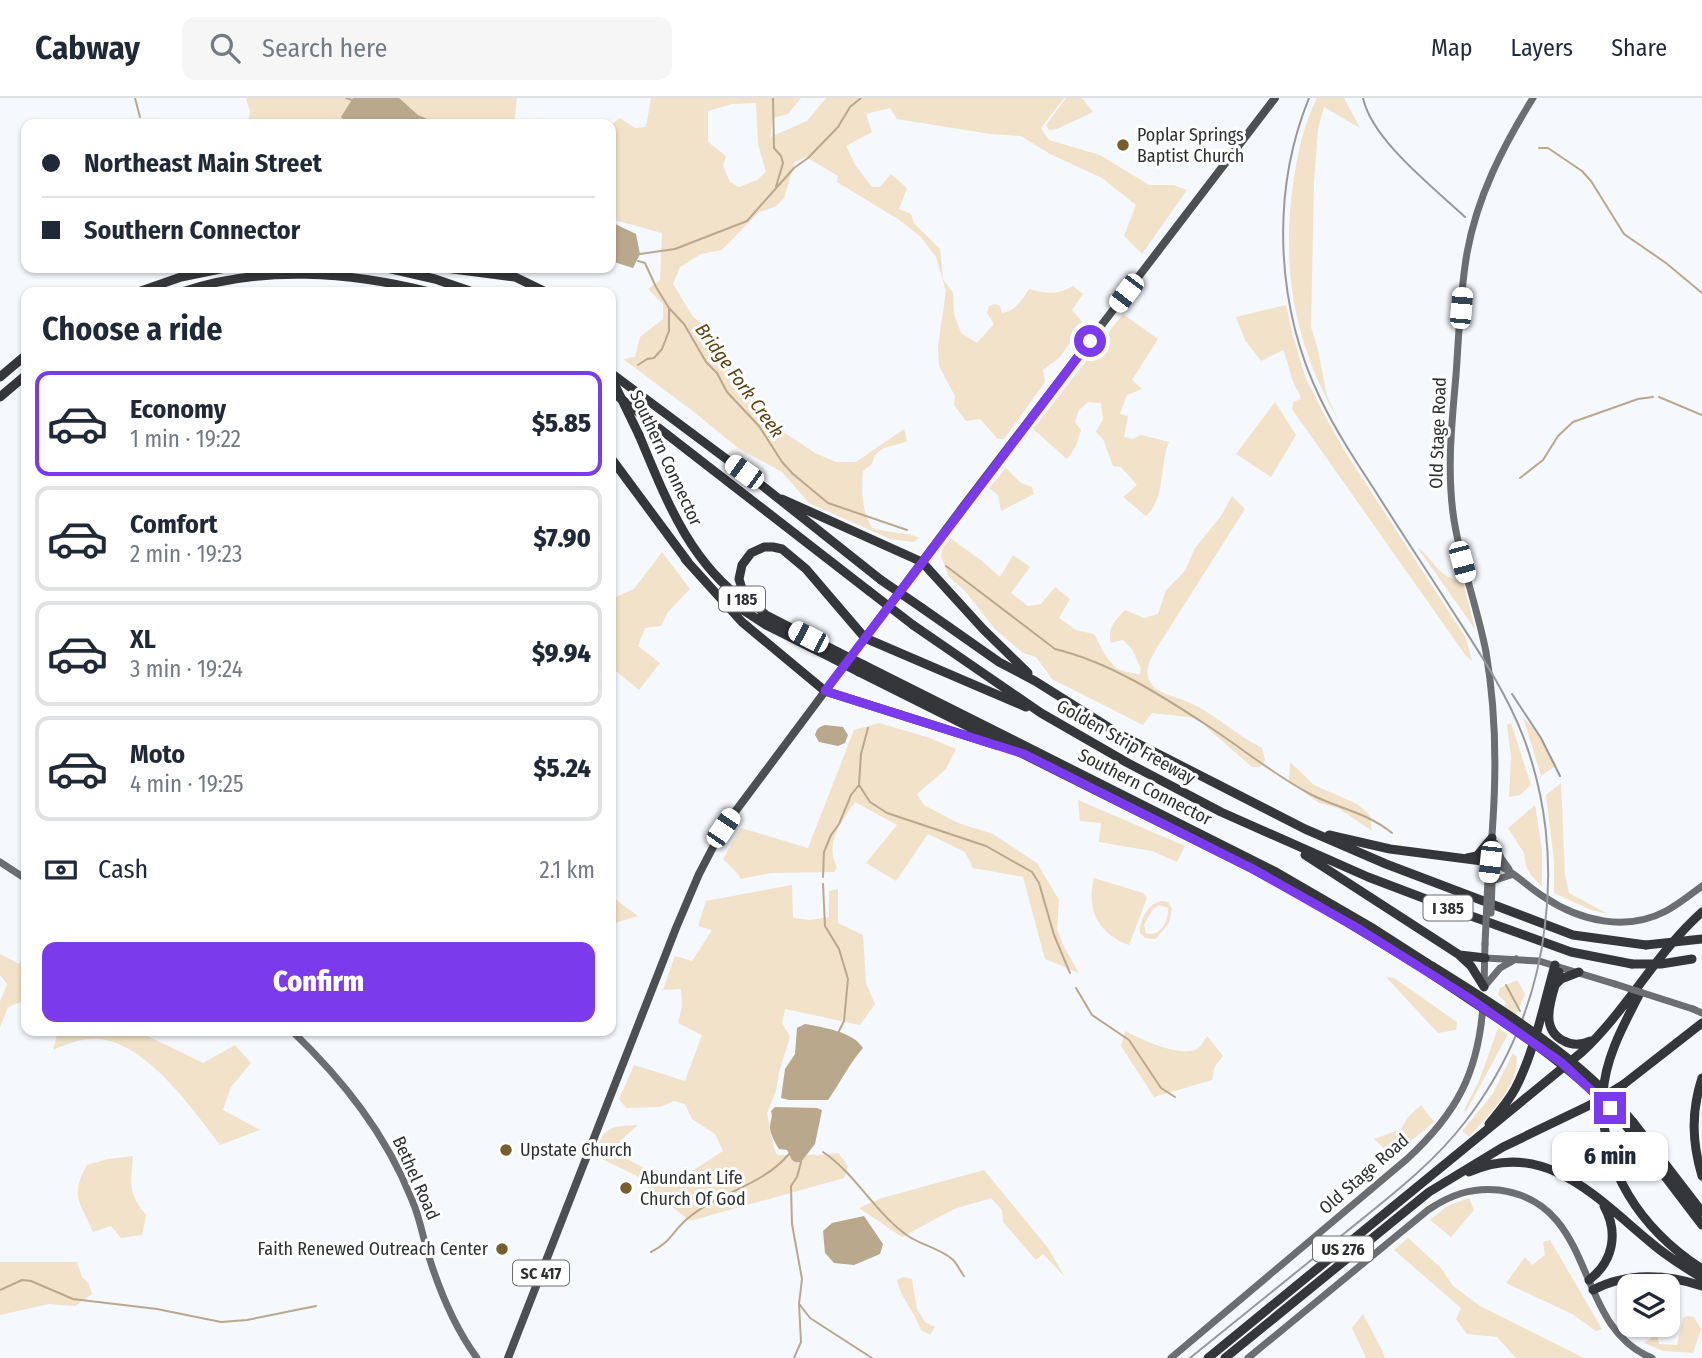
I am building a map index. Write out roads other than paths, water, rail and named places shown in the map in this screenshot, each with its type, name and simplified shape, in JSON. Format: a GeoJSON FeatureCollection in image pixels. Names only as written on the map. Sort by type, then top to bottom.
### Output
{"type":"FeatureCollection","features":[{"type":"Feature","properties":{"kind":"highway"},"geometry":{"type":"LineString","coordinates":[[152,287],[201,273]]}},
{"type":"Feature","properties":{"kind":"highway"},"geometry":{"type":"LineString","coordinates":[[410,273],[458,287]]}},
{"type":"Feature","properties":{"kind":"highway"},"geometry":{"type":"LineString","coordinates":[[489,273],[507,275],[537,287]]}},
{"type":"Feature","properties":{"kind":"highway"},"geometry":{"type":"LineString","coordinates":[[204,287],[285,275],[356,278],[402,287]]}},
{"type":"Feature","properties":{"kind":"highway"},"geometry":{"type":"LineString","coordinates":[[0,377],[21,359]]}},
{"type":"Feature","properties":{"kind":"highway","name":"Golden Strip Freeway"},"geometry":{"type":"LineString","coordinates":[[616,379],[774,495],[881,580],[999,662],[1145,748],[1305,829],[1386,864],[1573,935],[1646,945],[1702,939]]}},
{"type":"Feature","properties":{"kind":"highway"},"geometry":{"type":"LineString","coordinates":[[0,397],[21,380]]}},
{"type":"Feature","properties":{"kind":"highway","name":"Southern Connector"},"geometry":{"type":"LineString","coordinates":[[616,386],[673,515],[688,542],[725,585],[766,615],[836,656]]}},
{"type":"Feature","properties":{"kind":"highway","name":"Golden Strip Freeway"},"geometry":{"type":"LineString","coordinates":[[616,395],[912,625],[1041,713],[1185,794],[1379,882],[1571,952],[1632,964],[1661,964],[1697,958]]}},
{"type":"Feature","properties":{"kind":"highway","name":"Southern Connector"},"geometry":{"type":"LineString","coordinates":[[616,465],[685,559],[742,611],[1274,871],[1374,929],[1562,1063],[1631,1125],[1702,1212]]}},
{"type":"Feature","properties":{"kind":"highway"},"geometry":{"type":"LineString","coordinates":[[774,495],[922,562],[1035,681]]}},
{"type":"Feature","properties":{"kind":"highway"},"geometry":{"type":"LineString","coordinates":[[766,615],[744,595],[739,582],[740,572],[751,553],[764,547],[776,547],[806,569],[865,638],[1041,713]]}},
{"type":"Feature","properties":{"kind":"highway"},"geometry":{"type":"LineString","coordinates":[[685,559],[742,622],[825,691],[1024,754]]}},
{"type":"Feature","properties":{"kind":"highway","name":"Southern Connector"},"geometry":{"type":"LineString","coordinates":[[862,668],[1024,754],[1253,869],[1426,966]]}},
{"type":"Feature","properties":{"kind":"highway"},"geometry":{"type":"LineString","coordinates":[[1305,829],[1390,849],[1492,863]]}},
{"type":"Feature","properties":{"kind":"highway"},"geometry":{"type":"LineString","coordinates":[[1270,834],[1458,954],[1471,966],[1484,988]]}},
{"type":"Feature","properties":{"kind":"highway"},"geometry":{"type":"LineString","coordinates":[[1464,859],[1477,856],[1493,840]]}},
{"type":"Feature","properties":{"kind":"highway","name":"US 276"},"geometry":{"type":"LineString","coordinates":[[1209,1358],[1517,1107],[1601,1035],[1678,936],[1702,912]]}},
{"type":"Feature","properties":{"kind":"highway"},"geometry":{"type":"LineString","coordinates":[[1458,954],[1485,958]]}},
{"type":"Feature","properties":{"kind":"highway"},"geometry":{"type":"LineString","coordinates":[[1558,966],[1548,1022],[1553,1033],[1573,1045],[1587,1043],[1601,1035]]}},
{"type":"Feature","properties":{"kind":"highway"},"geometry":{"type":"LineString","coordinates":[[1477,1139],[1510,1098],[1520,1080],[1558,966]]}},
{"type":"Feature","properties":{"kind":"highway"},"geometry":{"type":"LineString","coordinates":[[1655,967],[1628,1016],[1612,1055],[1603,1093],[1607,1139],[1619,1177],[1642,1217],[1668,1245],[1702,1269]]}},
{"type":"Feature","properties":{"kind":"highway"},"geometry":{"type":"LineString","coordinates":[[1555,986],[1561,979],[1579,972]]}},
{"type":"Feature","properties":{"kind":"highway","name":"US 276"},"geometry":{"type":"LineString","coordinates":[[1225,1358],[1429,1192],[1503,1147],[1590,1105],[1624,1084],[1700,1025]]}},
{"type":"Feature","properties":{"kind":"highway"},"geometry":{"type":"LineString","coordinates":[[1702,1078],[1698,1115],[1702,1161]]}},
{"type":"Feature","properties":{"kind":"highway"},"geometry":{"type":"LineString","coordinates":[[1702,1078],[1696,1096],[1693,1125],[1702,1176]]}},
{"type":"Feature","properties":{"kind":"highway","name":"Southern Connector"},"geometry":{"type":"LineString","coordinates":[[1631,1125],[1702,1225]]}},
{"type":"Feature","properties":{"kind":"highway"},"geometry":{"type":"LineString","coordinates":[[1441,1184],[1496,1164],[1539,1165],[1559,1172],[1577,1181],[1651,1244],[1702,1278]]}},
{"type":"Feature","properties":{"kind":"highway"},"geometry":{"type":"LineString","coordinates":[[1589,1280],[1606,1264],[1613,1240],[1610,1219],[1594,1194]]}},
{"type":"Feature","properties":{"kind":"highway"},"geometry":{"type":"LineString","coordinates":[[1593,1290],[1624,1279],[1655,1277],[1702,1286]]}},
{"type":"Feature","properties":{"kind":"main road","name":"SC 417"},"geometry":{"type":"LineString","coordinates":[[508,1358],[676,928],[708,855],[738,806],[1275,98]]}},
{"type":"Feature","properties":{"kind":"street","name":"Old Stage Road"},"geometry":{"type":"LineString","coordinates":[[1171,1358],[1401,1164],[1438,1129],[1461,1095],[1472,1068],[1480,1038],[1484,988],[1494,821],[1495,736],[1485,649],[1456,535],[1451,490],[1451,448],[1464,275],[1470,240],[1490,178],[1532,98]]}},
{"type":"Feature","properties":{"kind":"street"},"geometry":{"type":"LineString","coordinates":[[1493,840],[1501,858],[1514,875],[1544,898],[1591,919],[1611,923],[1653,917],[1673,907],[1702,886]]}},
{"type":"Feature","properties":{"kind":"street"},"geometry":{"type":"LineString","coordinates":[[0,862],[21,876]]}},
{"type":"Feature","properties":{"kind":"street"},"geometry":{"type":"LineString","coordinates":[[1492,863],[1497,869],[1514,875]]}},
{"type":"Feature","properties":{"kind":"street"},"geometry":{"type":"LineString","coordinates":[[1491,881],[1514,875]]}},
{"type":"Feature","properties":{"kind":"street"},"geometry":{"type":"LineString","coordinates":[[1485,958],[1558,966],[1702,1013]]}},
{"type":"Feature","properties":{"kind":"street"},"geometry":{"type":"LineString","coordinates":[[1484,988],[1494,972],[1513,959]]}},
{"type":"Feature","properties":{"kind":"street","name":"Bethel Road"},"geometry":{"type":"LineString","coordinates":[[297,1036],[342,1084],[381,1136],[416,1209],[444,1299],[460,1332],[477,1358]]}},
{"type":"Feature","properties":{"kind":"street"},"geometry":{"type":"LineString","coordinates":[[1248,1358],[1428,1210],[1446,1199],[1466,1192],[1489,1189],[1520,1195],[1546,1210],[1567,1232],[1608,1321],[1637,1351],[1652,1358]]}},
{"type":"Feature","properties":{"kind":"waterway"},"geometry":{"type":"LineString","coordinates":[[135,98],[140,117]]}},
{"type":"Feature","properties":{"kind":"waterway","name":"Bridge Fork Creek"},"geometry":{"type":"LineString","coordinates":[[346,98],[352,100]]}},
{"type":"Feature","properties":{"kind":"waterway"},"geometry":{"type":"LineString","coordinates":[[773,98],[774,148],[783,163],[776,187]]}},
{"type":"Feature","properties":{"kind":"waterway"},"geometry":{"type":"LineString","coordinates":[[640,254],[675,249],[747,221],[794,168],[808,158],[838,127],[850,107],[861,98]]}},
{"type":"Feature","properties":{"kind":"waterway"},"geometry":{"type":"LineString","coordinates":[[1539,148],[1548,148],[1582,171],[1624,234],[1666,263],[1702,293]]}},
{"type":"Feature","properties":{"kind":"waterway","name":"Bridge Fork Creek"},"geometry":{"type":"LineString","coordinates":[[638,261],[645,263],[669,308],[684,324],[727,392],[759,426],[793,474],[828,503],[907,530]]}},
{"type":"Feature","properties":{"kind":"waterway"},"geometry":{"type":"LineString","coordinates":[[638,365],[654,358],[662,349],[669,331],[669,309]]}},
{"type":"Feature","properties":{"kind":"waterway"},"geometry":{"type":"LineString","coordinates":[[1520,478],[1543,460],[1558,436],[1573,422],[1638,399],[1653,397]]}},
{"type":"Feature","properties":{"kind":"waterway"},"geometry":{"type":"LineString","coordinates":[[1659,397],[1702,415]]}},
{"type":"Feature","properties":{"kind":"waterway"},"geometry":{"type":"LineString","coordinates":[[946,566],[1055,649],[1095,662],[1153,691],[1297,787],[1362,815],[1392,833]]}},
{"type":"Feature","properties":{"kind":"waterway","name":"Bridge Fork Creek"},"geometry":{"type":"LineString","coordinates":[[823,877],[824,852],[851,795],[859,785],[861,754],[868,728]]}},
{"type":"Feature","properties":{"kind":"waterway"},"geometry":{"type":"LineString","coordinates":[[859,785],[870,802],[887,813],[986,846],[1032,872],[1039,883],[1054,935],[1070,973]]}},
{"type":"Feature","properties":{"kind":"waterway","name":"Bridge Fork Creek"},"geometry":{"type":"LineString","coordinates":[[823,884],[825,926],[839,949],[848,979],[844,1021],[838,1033]]}},
{"type":"Feature","properties":{"kind":"waterway"},"geometry":{"type":"LineString","coordinates":[[1506,985],[1520,1011]]}},
{"type":"Feature","properties":{"kind":"waterway"},"geometry":{"type":"LineString","coordinates":[[1076,988],[1092,1015],[1129,1040],[1161,1088],[1175,1097]]}},
{"type":"Feature","properties":{"kind":"waterway"},"geometry":{"type":"LineString","coordinates":[[823,1152],[846,1171],[896,1227],[913,1239],[947,1255],[964,1276]]}},
{"type":"Feature","properties":{"kind":"waterway"},"geometry":{"type":"LineString","coordinates":[[651,1252],[671,1237],[687,1219],[766,1174],[789,1154]]}},
{"type":"Feature","properties":{"kind":"waterway","name":"Bridge Fork Creek"},"geometry":{"type":"LineString","coordinates":[[794,1358],[801,1342],[799,1304],[802,1279],[792,1224],[791,1186],[801,1162]]}},
{"type":"Feature","properties":{"kind":"waterway"},"geometry":{"type":"LineString","coordinates":[[0,1290],[22,1280],[31,1281],[73,1299],[157,1309],[221,1322],[247,1320],[316,1306]]}},
{"type":"Feature","properties":{"kind":"waterway","name":"Bridge Fork Creek"},"geometry":{"type":"LineString","coordinates":[[800,1305],[810,1318],[872,1358]]}},
{"type":"Feature","properties":{"kind":"railway"},"geometry":{"type":"LineString","coordinates":[[1190,1358],[1378,1207],[1452,1138],[1481,1100],[1508,1054],[1528,1004],[1545,925],[1548,877],[1546,829],[1531,759],[1516,719],[1480,654],[1333,423],[1306,365],[1295,328],[1287,289],[1284,211],[1296,135],[1309,98]]}},
{"type":"Feature","properties":{"kind":"railway"},"geometry":{"type":"LineString","coordinates":[[1363,98],[1378,130],[1391,146],[1465,217]]}},
{"type":"Feature","properties":{"kind":"railway"},"geometry":{"type":"LineString","coordinates":[[1512,694],[1541,738],[1560,776]]}},
{"type":"Feature","properties":{"kind":"place","name":"Poplar Springs Baptist Church"},"geometry":{"type":"Point","coordinates":[1123,145]}},
{"type":"Feature","properties":{"kind":"place","name":"Upstate Church"},"geometry":{"type":"Point","coordinates":[506,1150]}},
{"type":"Feature","properties":{"kind":"place","name":"Abundant Life Church Of God"},"geometry":{"type":"Point","coordinates":[626,1188]}},
{"type":"Feature","properties":{"kind":"place","name":"Faith Renewed Outreach Center"},"geometry":{"type":"Point","coordinates":[502,1249]}}]}
